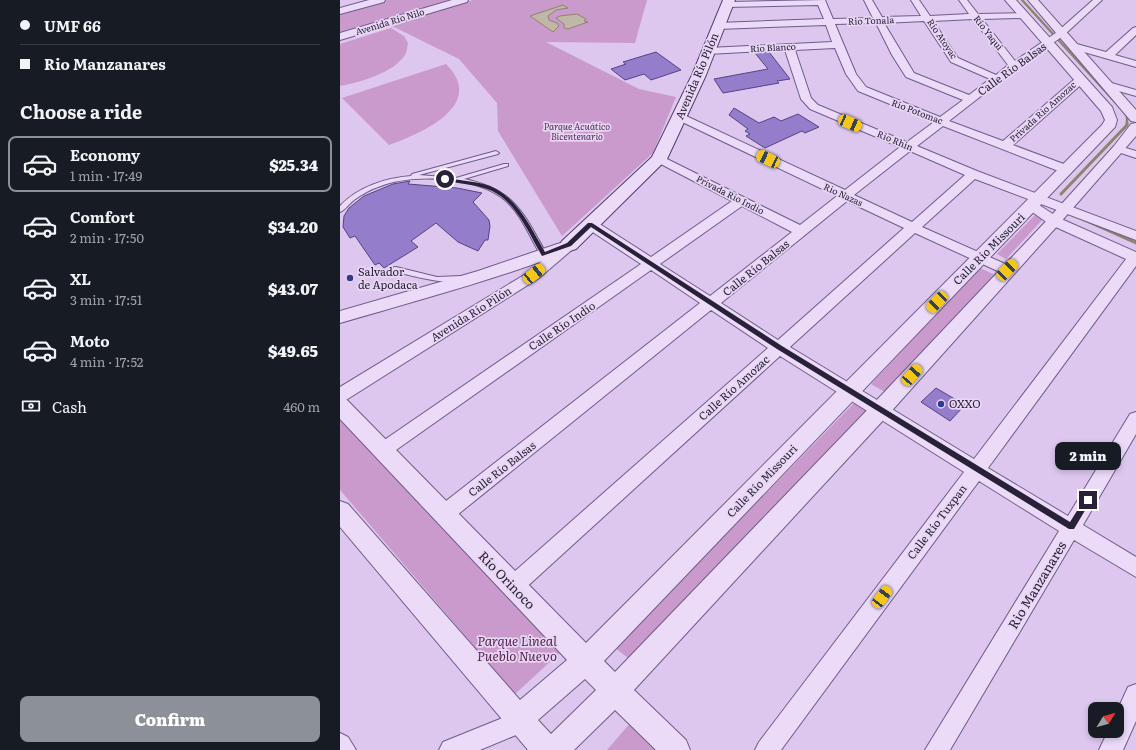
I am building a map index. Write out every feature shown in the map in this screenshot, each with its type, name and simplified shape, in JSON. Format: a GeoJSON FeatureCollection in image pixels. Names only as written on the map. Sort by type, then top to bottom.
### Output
{"type":"FeatureCollection","features":[{"type":"Feature","properties":{"kind":"main road","name":"Avenida Río Pilón"},"geometry":{"type":"LineString","coordinates":[[569,244],[659,159],[680,116],[729,2]]}},
{"type":"Feature","properties":{"kind":"street"},"geometry":{"type":"LineString","coordinates":[[340,11],[380,0]]}},
{"type":"Feature","properties":{"kind":"street","name":"Avenida Río Nilo"},"geometry":{"type":"LineString","coordinates":[[340,37],[463,0]]}},
{"type":"Feature","properties":{"kind":"street"},"geometry":{"type":"LineString","coordinates":[[868,0],[910,75],[970,99]]}},
{"type":"Feature","properties":{"kind":"street","name":"Río Atoyac"},"geometry":{"type":"LineString","coordinates":[[915,0],[954,60],[998,79]]}},
{"type":"Feature","properties":{"kind":"street","name":"Río Yaqui"},"geometry":{"type":"LineString","coordinates":[[963,0],[1014,66]]}},
{"type":"Feature","properties":{"kind":"street","name":"Calle Río Missouri"},"geometry":{"type":"LineString","coordinates":[[1010,0],[1023,15],[1055,37],[1073,46],[1136,118]]}},
{"type":"Feature","properties":{"kind":"street","name":"Calle Río Missouri"},"geometry":{"type":"LineString","coordinates":[[520,719],[586,661],[1035,202],[1065,169],[1108,127],[1111,120],[1107,110],[1080,80],[1033,0]]}},
{"type":"Feature","properties":{"kind":"street","name":"Calle Río Balsas"},"geometry":{"type":"LineString","coordinates":[[444,514],[970,99],[1055,37],[1086,6],[1098,0]]}},
{"type":"Feature","properties":{"kind":"street"},"geometry":{"type":"LineString","coordinates":[[729,2],[822,1]]}},
{"type":"Feature","properties":{"kind":"street","name":"Río Potomac"},"geometry":{"type":"LineString","coordinates":[[822,1],[838,45],[851,74],[862,89],[941,122],[1006,145],[1065,169]]}},
{"type":"Feature","properties":{"kind":"street","name":"Rio Tonala"},"geometry":{"type":"LineString","coordinates":[[718,26],[1023,15]]}},
{"type":"Feature","properties":{"kind":"street"},"geometry":{"type":"LineString","coordinates":[[1108,56],[1132,40],[1136,30]]}},
{"type":"Feature","properties":{"kind":"street","name":"Rio Blanco"},"geometry":{"type":"LineString","coordinates":[[708,51],[838,45]]}},
{"type":"Feature","properties":{"kind":"street"},"geometry":{"type":"LineString","coordinates":[[1073,46],[1136,64]]}},
{"type":"Feature","properties":{"kind":"street","name":"Rio Rhin"},"geometry":{"type":"LineString","coordinates":[[789,47],[806,99],[810,104],[973,174],[1060,215]]}},
{"type":"Feature","properties":{"kind":"street","name":"Privada Rio Amozac"},"geometry":{"type":"LineString","coordinates":[[1006,145],[1080,80]]}},
{"type":"Feature","properties":{"kind":"street"},"geometry":{"type":"LineString","coordinates":[[1108,85],[1136,94]]}},
{"type":"Feature","properties":{"kind":"street","name":"Rio Nazas"},"geometry":{"type":"LineString","coordinates":[[680,116],[846,196],[1007,270]]}},
{"type":"Feature","properties":{"kind":"street"},"geometry":{"type":"LineString","coordinates":[[554,750],[615,691],[881,409],[1007,270],[1060,215],[1119,149],[1136,126]]}},
{"type":"Feature","properties":{"kind":"street"},"geometry":{"type":"LineString","coordinates":[[1119,149],[1136,155]]}},
{"type":"Feature","properties":{"kind":"street","name":"Privada Rio Indio"},"geometry":{"type":"LineString","coordinates":[[659,159],[801,231]]}},
{"type":"Feature","properties":{"kind":"street","name":"Calle Río Amozac"},"geometry":{"type":"LineString","coordinates":[[513,586],[973,174]]}},
{"type":"Feature","properties":{"kind":"street","name":"Calle Río Indio"},"geometry":{"type":"LineString","coordinates":[[382,450],[651,265],[741,201]]}},
{"type":"Feature","properties":{"kind":"street"},"geometry":{"type":"LineString","coordinates":[[1060,215],[1136,236]]}},
{"type":"Feature","properties":{"kind":"street"},"geometry":{"type":"LineString","coordinates":[[1060,215],[1136,257]]}},
{"type":"Feature","properties":{"kind":"street"},"geometry":{"type":"LineString","coordinates":[[590,224],[779,348],[881,409],[1136,568]]}},
{"type":"Feature","properties":{"kind":"street"},"geometry":{"type":"LineString","coordinates":[[340,317],[475,277],[544,255],[569,244]]}},
{"type":"Feature","properties":{"kind":"street","name":"Avenida Río Pilón"},"geometry":{"type":"LineString","coordinates":[[340,395],[534,274],[569,244]]}},
{"type":"Feature","properties":{"kind":"street","name":"Calle Río Tuxpan"},"geometry":{"type":"LineString","coordinates":[[766,750],[1136,257]]}},
{"type":"Feature","properties":{"kind":"street","name":"Río Orinoco"},"geometry":{"type":"LineString","coordinates":[[340,406],[615,691],[676,750]]}},
{"type":"Feature","properties":{"kind":"street","name":"Rio Manzanares"},"geometry":{"type":"LineString","coordinates":[[937,750],[1136,419]]}},
{"type":"Feature","properties":{"kind":"street"},"geometry":{"type":"LineString","coordinates":[[340,511],[546,750]]}},
{"type":"Feature","properties":{"kind":"street"},"geometry":{"type":"LineString","coordinates":[[1111,750],[1136,695]]}},
{"type":"Feature","properties":{"kind":"street"},"geometry":{"type":"LineString","coordinates":[[451,750],[508,727],[520,719]]}},
{"type":"Feature","properties":{"kind":"street"},"geometry":{"type":"LineString","coordinates":[[340,745],[344,750]]}},
{"type":"Feature","properties":{"kind":"lane"},"geometry":{"type":"LineString","coordinates":[[340,210],[351,199],[384,183],[496,152]]}},
{"type":"Feature","properties":{"kind":"lane"},"geometry":{"type":"LineString","coordinates":[[454,180],[506,165]]}},
{"type":"Feature","properties":{"kind":"lane"},"geometry":{"type":"LineString","coordinates":[[398,179],[418,178],[454,180],[494,190],[507,198],[517,211],[544,255]]}},
{"type":"Feature","properties":{"kind":"lane"},"geometry":{"type":"LineString","coordinates":[[396,269],[437,279],[475,277]]}},
{"type":"Feature","properties":{"kind":"green space"},"geometry":{"type":"Polygon","coordinates":[[[387,0],[460,0],[340,36],[340,14],[387,0]]]}},
{"type":"Feature","properties":{"kind":"green space","name":"Parque Acuático Bicentenario"},"geometry":{"type":"Polygon","coordinates":[[[473,0],[647,0],[635,43],[546,42],[639,89],[676,97],[653,153],[562,236],[498,131],[497,103],[459,59],[390,25],[473,0]]]}},
{"type":"Feature","properties":{"kind":"green space"},"geometry":{"type":"Polygon","coordinates":[[[391,28],[404,36],[408,43],[406,54],[400,61],[385,72],[376,76],[340,86],[340,44],[391,28]]]}},
{"type":"Feature","properties":{"kind":"green space"},"geometry":{"type":"Polygon","coordinates":[[[446,64],[457,79],[459,92],[455,104],[445,115],[432,125],[403,140],[389,145],[342,98],[446,64]]]}},
{"type":"Feature","properties":{"kind":"green space"},"geometry":{"type":"Polygon","coordinates":[[[1037,213],[1043,219],[1006,259],[997,254],[1037,213]]]}},
{"type":"Feature","properties":{"kind":"green space"},"geometry":{"type":"Polygon","coordinates":[[[980,268],[995,275],[885,392],[871,384],[980,268]]]}},
{"type":"Feature","properties":{"kind":"green space"},"geometry":{"type":"Polygon","coordinates":[[[856,401],[868,408],[628,658],[615,648],[856,401]]]}},
{"type":"Feature","properties":{"kind":"green space","name":"Parque Lineal Pueblo Nuevo"},"geometry":{"type":"Polygon","coordinates":[[[340,420],[563,650],[515,694],[340,490],[340,420]]]}},
{"type":"Feature","properties":{"kind":"green space"},"geometry":{"type":"Polygon","coordinates":[[[632,721],[659,750],[607,750],[632,721]]]}},
{"type":"Feature","properties":{"kind":"shaded area"},"geometry":{"type":"Polygon","coordinates":[[[563,5],[568,8],[556,10],[548,16],[549,20],[557,23],[559,26],[553,32],[530,16],[563,5]]]}},
{"type":"Feature","properties":{"kind":"shaded area"},"geometry":{"type":"Polygon","coordinates":[[[577,14],[586,19],[584,21],[588,22],[568,29],[564,28],[564,24],[556,18],[560,16],[577,14]]]}},
{"type":"Feature","properties":{"kind":"building"},"geometry":{"type":"Polygon","coordinates":[[[656,52],[681,70],[651,80],[644,74],[625,80],[611,69],[626,64],[623,62],[656,52]]]}},
{"type":"Feature","properties":{"kind":"building"},"geometry":{"type":"Polygon","coordinates":[[[769,52],[790,79],[777,81],[779,83],[723,93],[714,79],[768,69],[755,53],[769,52]]]}},
{"type":"Feature","properties":{"kind":"building"},"geometry":{"type":"Polygon","coordinates":[[[734,108],[759,123],[774,117],[781,121],[798,114],[819,127],[805,133],[802,131],[765,148],[746,136],[750,134],[745,131],[748,129],[729,115],[734,108]]]}},
{"type":"Feature","properties":{"kind":"building"},"geometry":{"type":"Polygon","coordinates":[[[410,181],[408,184],[457,188],[482,193],[473,202],[489,220],[490,226],[488,240],[485,240],[478,251],[458,242],[436,223],[411,241],[418,247],[384,268],[379,263],[375,265],[355,236],[350,238],[343,227],[344,216],[349,208],[364,196],[393,184],[410,181]]]}},
{"type":"Feature","properties":{"kind":"building"},"geometry":{"type":"Polygon","coordinates":[[[936,388],[965,405],[950,421],[921,402],[936,388]]]}},
{"type":"Feature","properties":{"kind":"waterway"},"geometry":{"type":"LineString","coordinates":[[1022,0],[1115,102]]}},
{"type":"Feature","properties":{"kind":"waterway"},"geometry":{"type":"LineString","coordinates":[[1061,194],[1127,125],[1127,115],[1125,113]]}},
{"type":"Feature","properties":{"kind":"waterway"},"geometry":{"type":"LineString","coordinates":[[1080,218],[1136,243]]}},
{"type":"Feature","properties":{"kind":"place","name":"Salvador de Apodaca"},"geometry":{"type":"Point","coordinates":[350,278]}},
{"type":"Feature","properties":{"kind":"place","name":"OXXO"},"geometry":{"type":"Point","coordinates":[941,404]}},
{"type":"Feature","properties":{"kind":"route"},"geometry":{"type":"LineString","coordinates":[[445,179],[480,185],[494,190],[507,198],[527,226],[544,255],[569,244],[590,224],[779,348],[1072,527],[1088,500]]}}]}
